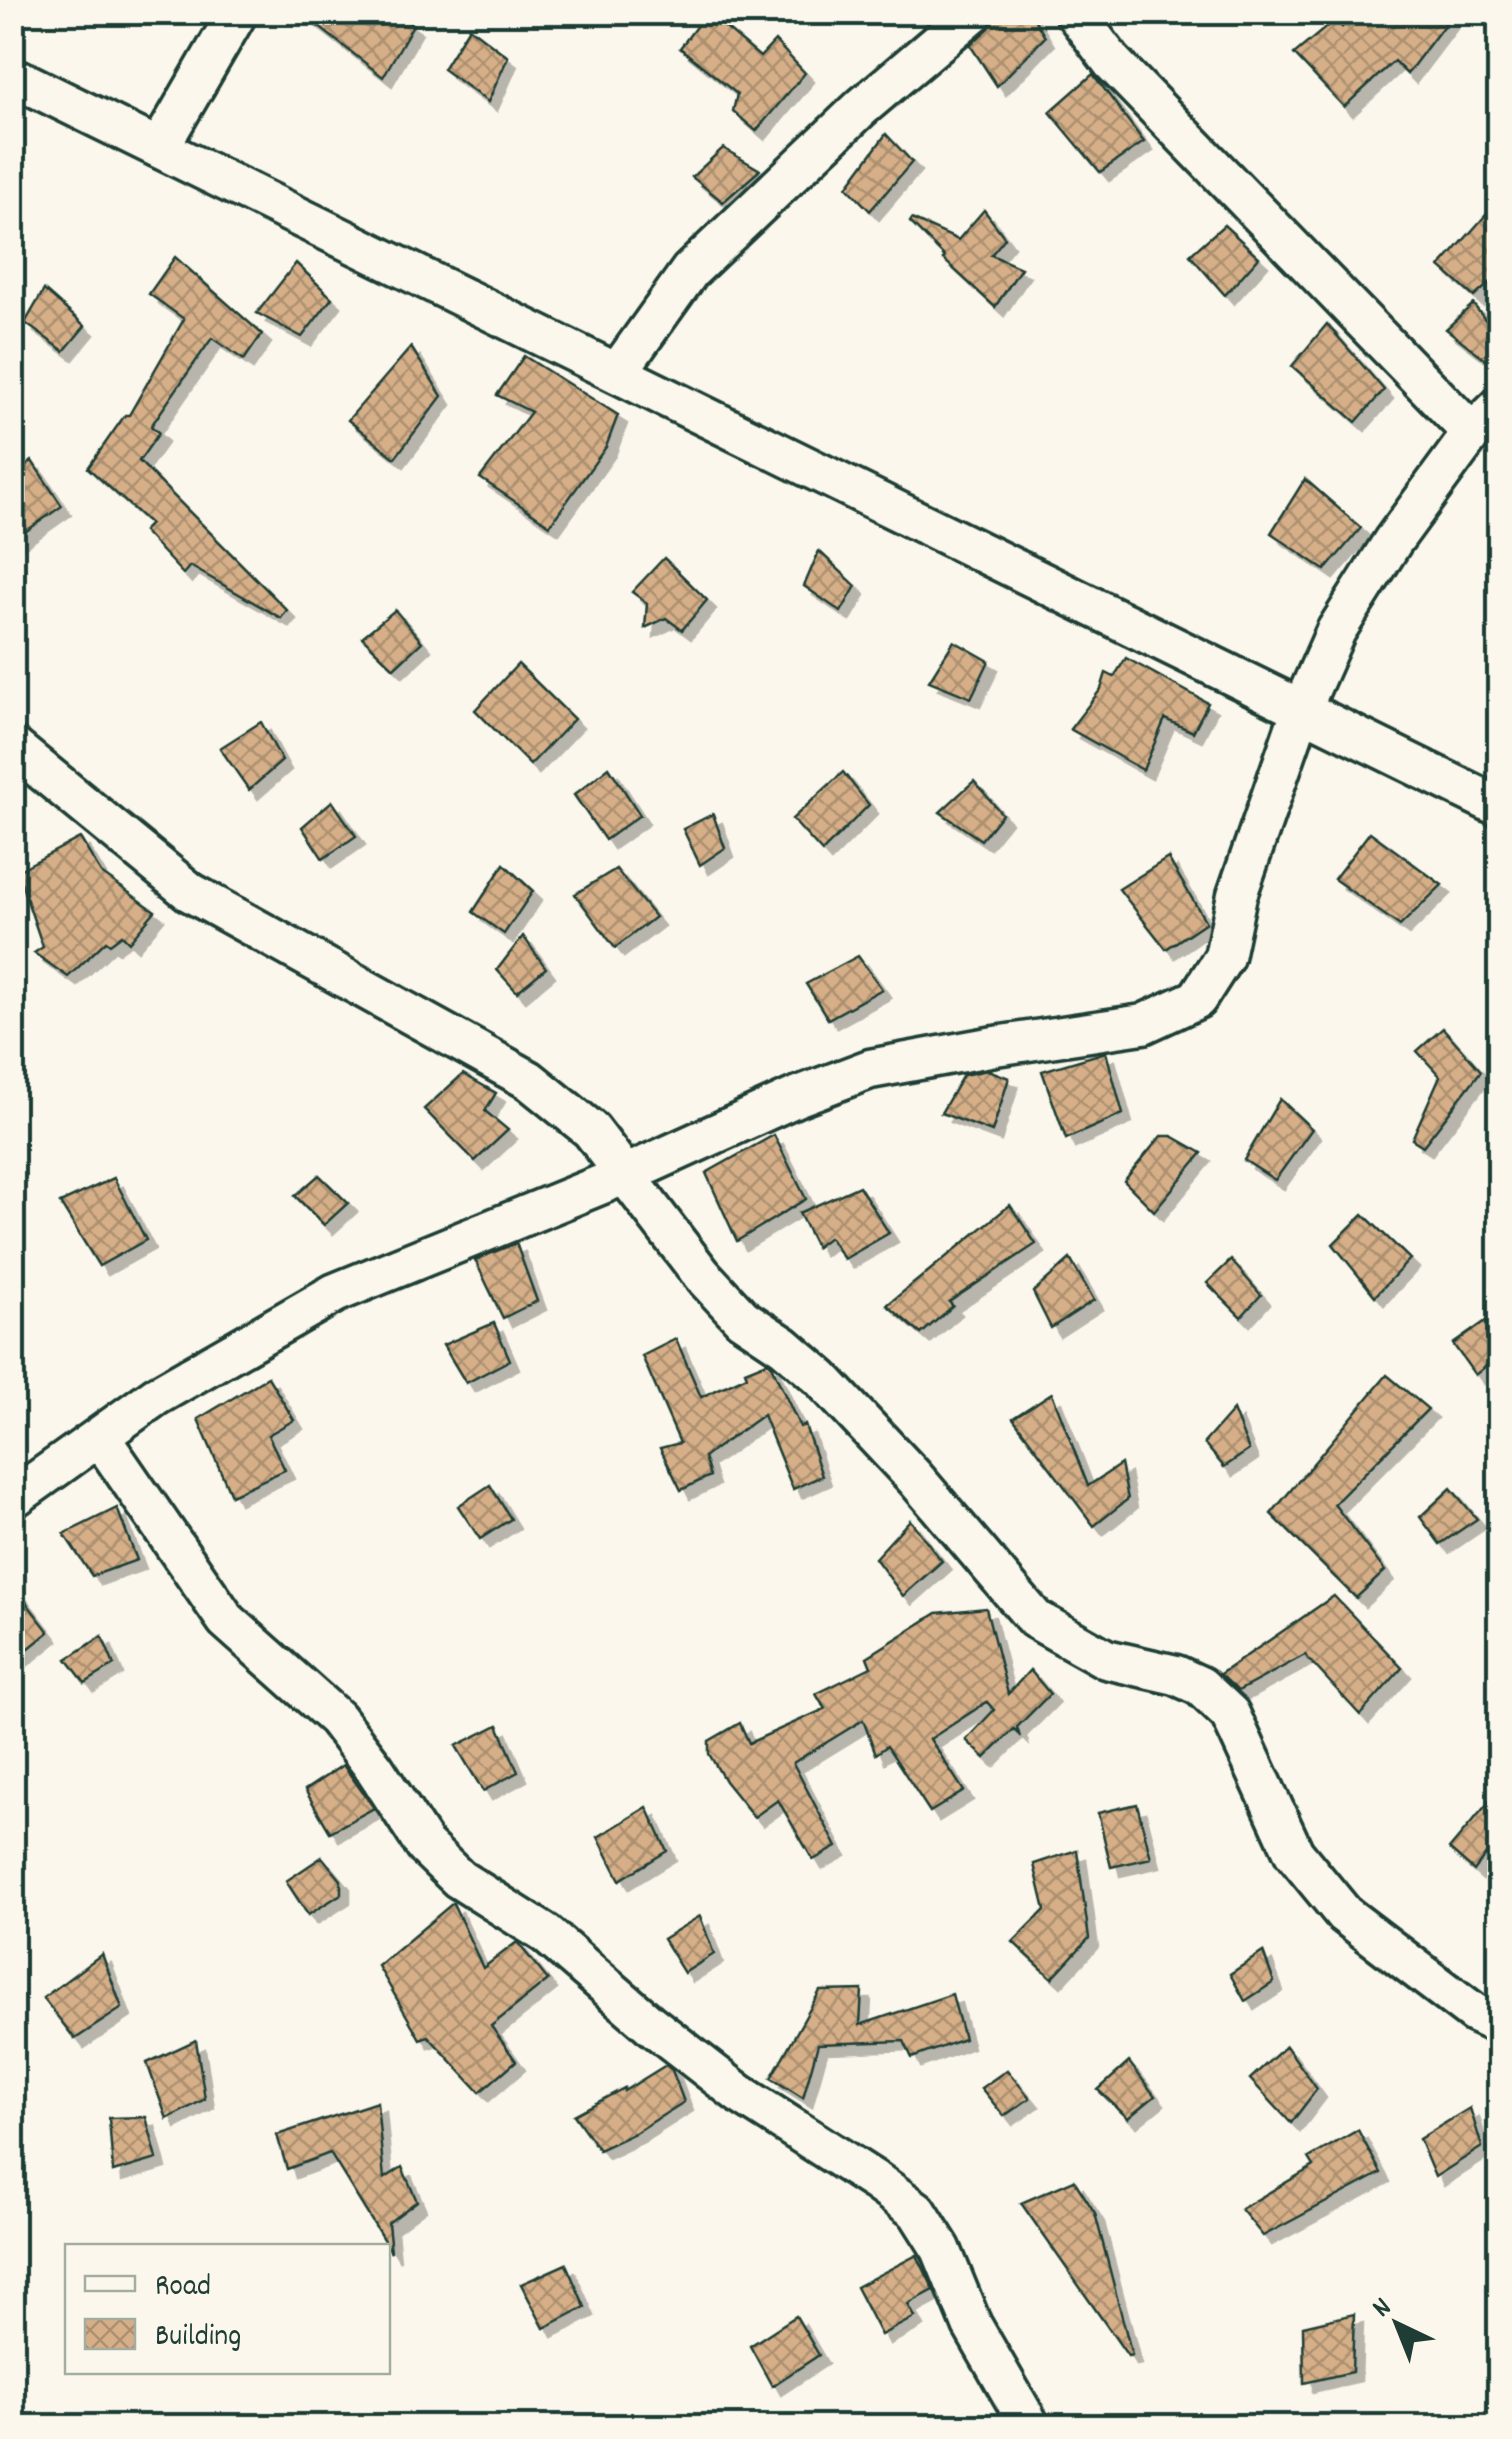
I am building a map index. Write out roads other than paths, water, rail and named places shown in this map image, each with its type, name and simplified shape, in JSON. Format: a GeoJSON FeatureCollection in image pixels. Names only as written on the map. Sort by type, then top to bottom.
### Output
{"type":"FeatureCollection","features":[{"type":"Feature","properties":{"kind":"street"},"geometry":{"type":"LineString","coordinates":[[159,148],[238,12]]}},
{"type":"Feature","properties":{"kind":"street"},"geometry":{"type":"LineString","coordinates":[[617,373],[690,271],[862,106],[974,12]]}},
{"type":"Feature","properties":{"kind":"street"},"geometry":{"type":"LineString","coordinates":[[1074,12],[1112,62],[1472,433]]}},
{"type":"Feature","properties":{"kind":"street"},"geometry":{"type":"LineString","coordinates":[[12,76],[1500,807]]}},
{"type":"Feature","properties":{"kind":"street"},"geometry":{"type":"LineString","coordinates":[[12,1500],[156,1396],[334,1293],[627,1174],[796,1097],[870,1068],[1144,1024],[1197,999],[1224,956],[1237,894],[1302,708],[1336,631],[1392,541],[1472,433],[1500,406]]}},
{"type":"Feature","properties":{"kind":"street"},"geometry":{"type":"LineString","coordinates":[[12,746],[190,892],[529,1080],[590,1130],[702,1275],[742,1318],[784,1346],[821,1378],[915,1478],[1036,1619],[1106,1659],[1176,1675],[1200,1686],[1230,1714],[1294,1853],[1344,1914],[1474,2013],[1500,2025]]}},
{"type":"Feature","properties":{"kind":"street"},"geometry":{"type":"LineString","coordinates":[[100,1436],[226,1620],[336,1718],[425,1846],[459,1879],[546,1934],[650,2024],[740,2094],[917,2211],[941,2249],[972,2325],[1030,2426]]}}]}
